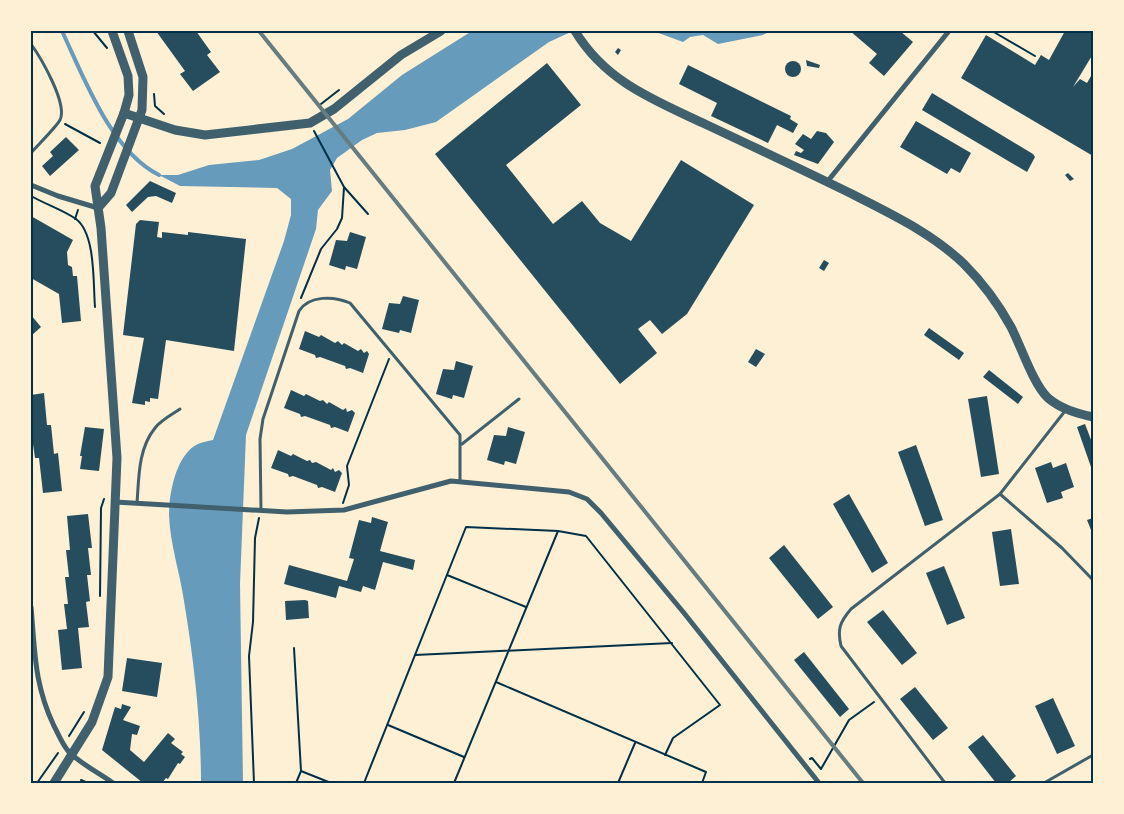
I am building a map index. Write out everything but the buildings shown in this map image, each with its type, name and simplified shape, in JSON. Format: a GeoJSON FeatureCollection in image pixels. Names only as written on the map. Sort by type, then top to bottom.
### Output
{"type":"FeatureCollection","features":[{"type":"Feature","properties":{"kind":"street"},"geometry":{"type":"LineString","coordinates":[[54,783],[92,722],[108,677],[117,458],[116,414],[95,186],[124,113],[129,95],[128,76],[112,31]]}},
{"type":"Feature","properties":{"kind":"street"},"geometry":{"type":"LineString","coordinates":[[98,208],[111,193],[121,162],[140,118],[143,77],[128,31]]}},
{"type":"Feature","properties":{"kind":"street"},"geometry":{"type":"LineString","coordinates":[[124,113],[189,134],[310,123],[334,109],[401,55],[440,31]]}},
{"type":"Feature","properties":{"kind":"street"},"geometry":{"type":"LineString","coordinates":[[575,31],[580,40],[611,74],[644,95],[892,214],[925,234],[964,264],[992,297],[1006,319],[1047,397],[1066,410],[1093,417]]}},
{"type":"Feature","properties":{"kind":"street"},"geometry":{"type":"LineString","coordinates":[[827,182],[949,31]]}},
{"type":"Feature","properties":{"kind":"street"},"geometry":{"type":"LineString","coordinates":[[31,185],[58,196],[98,208]]}},
{"type":"Feature","properties":{"kind":"street"},"geometry":{"type":"LineString","coordinates":[[115,502],[261,511],[344,510],[440,483],[460,481],[569,492],[587,499],[684,613],[819,783]]}},
{"type":"Feature","properties":{"kind":"street"},"geometry":{"type":"LineString","coordinates":[[31,607],[36,671],[42,698],[64,745],[71,754],[113,783]]}},
{"type":"Feature","properties":{"kind":"lane"},"geometry":{"type":"LineString","coordinates":[[31,44],[44,62],[62,112],[60,121],[31,153]]}},
{"type":"Feature","properties":{"kind":"lane"},"geometry":{"type":"LineString","coordinates":[[261,511],[260,439],[263,419],[302,306],[308,302],[328,298],[350,302],[460,435],[462,445],[460,481]]}},
{"type":"Feature","properties":{"kind":"lane"},"geometry":{"type":"LineString","coordinates":[[462,445],[518,400]]}},
{"type":"Feature","properties":{"kind":"lane"},"geometry":{"type":"LineString","coordinates":[[137,503],[139,469],[146,444],[156,427],[180,409]]}},
{"type":"Feature","properties":{"kind":"lane"},"geometry":{"type":"LineString","coordinates":[[945,783],[841,646],[838,632],[840,621],[851,609],[934,543],[1000,494],[1066,410]]}},
{"type":"Feature","properties":{"kind":"lane"},"geometry":{"type":"LineString","coordinates":[[1000,494],[1062,548],[1093,580]]}},
{"type":"Feature","properties":{"kind":"lane"},"geometry":{"type":"LineString","coordinates":[[1044,783],[1093,754]]}},
{"type":"Feature","properties":{"kind":"path"},"geometry":{"type":"LineString","coordinates":[[992,31],[1035,56]]}},
{"type":"Feature","properties":{"kind":"path"},"geometry":{"type":"LineString","coordinates":[[154,91],[155,106],[159,112],[170,117]]}},
{"type":"Feature","properties":{"kind":"path"},"geometry":{"type":"LineString","coordinates":[[318,106],[337,92]]}},
{"type":"Feature","properties":{"kind":"path"},"geometry":{"type":"LineString","coordinates":[[60,121],[102,144]]}},
{"type":"Feature","properties":{"kind":"path"},"geometry":{"type":"LineString","coordinates":[[314,130],[344,187],[368,214]]}},
{"type":"Feature","properties":{"kind":"path"},"geometry":{"type":"LineString","coordinates":[[302,306],[301,298],[320,249],[337,229],[342,218],[344,187]]}},
{"type":"Feature","properties":{"kind":"path"},"geometry":{"type":"LineString","coordinates":[[31,196],[75,219],[85,229],[89,243],[96,314]]}},
{"type":"Feature","properties":{"kind":"path"},"geometry":{"type":"LineString","coordinates":[[344,510],[343,501],[349,485],[346,466],[391,352]]}},
{"type":"Feature","properties":{"kind":"path"},"geometry":{"type":"LineString","coordinates":[[100,602],[101,508],[104,498]]}},
{"type":"Feature","properties":{"kind":"path"},"geometry":{"type":"LineString","coordinates":[[254,783],[250,656],[253,622],[255,538],[261,511]]}},
{"type":"Feature","properties":{"kind":"path"},"geometry":{"type":"LineString","coordinates":[[364,783],[466,527],[558,531],[586,536],[720,705],[673,738],[665,756]]}},
{"type":"Feature","properties":{"kind":"path"},"geometry":{"type":"LineString","coordinates":[[454,783],[558,531]]}},
{"type":"Feature","properties":{"kind":"path"},"geometry":{"type":"LineString","coordinates":[[446,575],[526,607]]}},
{"type":"Feature","properties":{"kind":"path"},"geometry":{"type":"LineString","coordinates":[[415,655],[672,643]]}},
{"type":"Feature","properties":{"kind":"path"},"geometry":{"type":"LineString","coordinates":[[294,648],[302,772],[296,783]]}},
{"type":"Feature","properties":{"kind":"path"},"geometry":{"type":"LineString","coordinates":[[495,682],[706,772],[702,783]]}},
{"type":"Feature","properties":{"kind":"path"},"geometry":{"type":"LineString","coordinates":[[824,765],[849,720],[880,697]]}},
{"type":"Feature","properties":{"kind":"path"},"geometry":{"type":"LineString","coordinates":[[37,783],[64,745],[85,710]]}},
{"type":"Feature","properties":{"kind":"path"},"geometry":{"type":"LineString","coordinates":[[387,725],[464,757]]}},
{"type":"Feature","properties":{"kind":"path"},"geometry":{"type":"LineString","coordinates":[[618,783],[635,743]]}},
{"type":"Feature","properties":{"kind":"path"},"geometry":{"type":"LineString","coordinates":[[302,772],[331,783]]}},
{"type":"Feature","properties":{"kind":"path"},"geometry":{"type":"LineString","coordinates":[[82,780],[88,783]]}},
{"type":"Feature","properties":{"kind":"water"},"geometry":{"type":"Polygon","coordinates":[[[472,31],[573,31],[549,42],[436,122],[405,130],[377,133],[362,140],[337,158],[330,170],[332,191],[318,210],[316,229],[246,435],[240,584],[243,783],[201,783],[200,737],[196,692],[184,601],[171,537],[170,496],[175,475],[184,456],[198,444],[213,440],[284,241],[291,215],[291,199],[277,188],[180,186],[159,175],[178,175],[209,165],[259,160],[292,149],[348,119],[402,75],[472,31]]]}},
{"type":"Feature","properties":{"kind":"water"},"geometry":{"type":"Polygon","coordinates":[[[653,31],[770,31],[763,35],[718,44],[703,35],[690,37],[683,42],[653,31]]]}},
{"type":"Feature","properties":{"kind":"waterway"},"geometry":{"type":"LineString","coordinates":[[62,31],[90,91],[113,131],[142,164],[159,175]]}},
{"type":"Feature","properties":{"kind":"railway"},"geometry":{"type":"LineString","coordinates":[[259,31],[863,783]]}}]}
